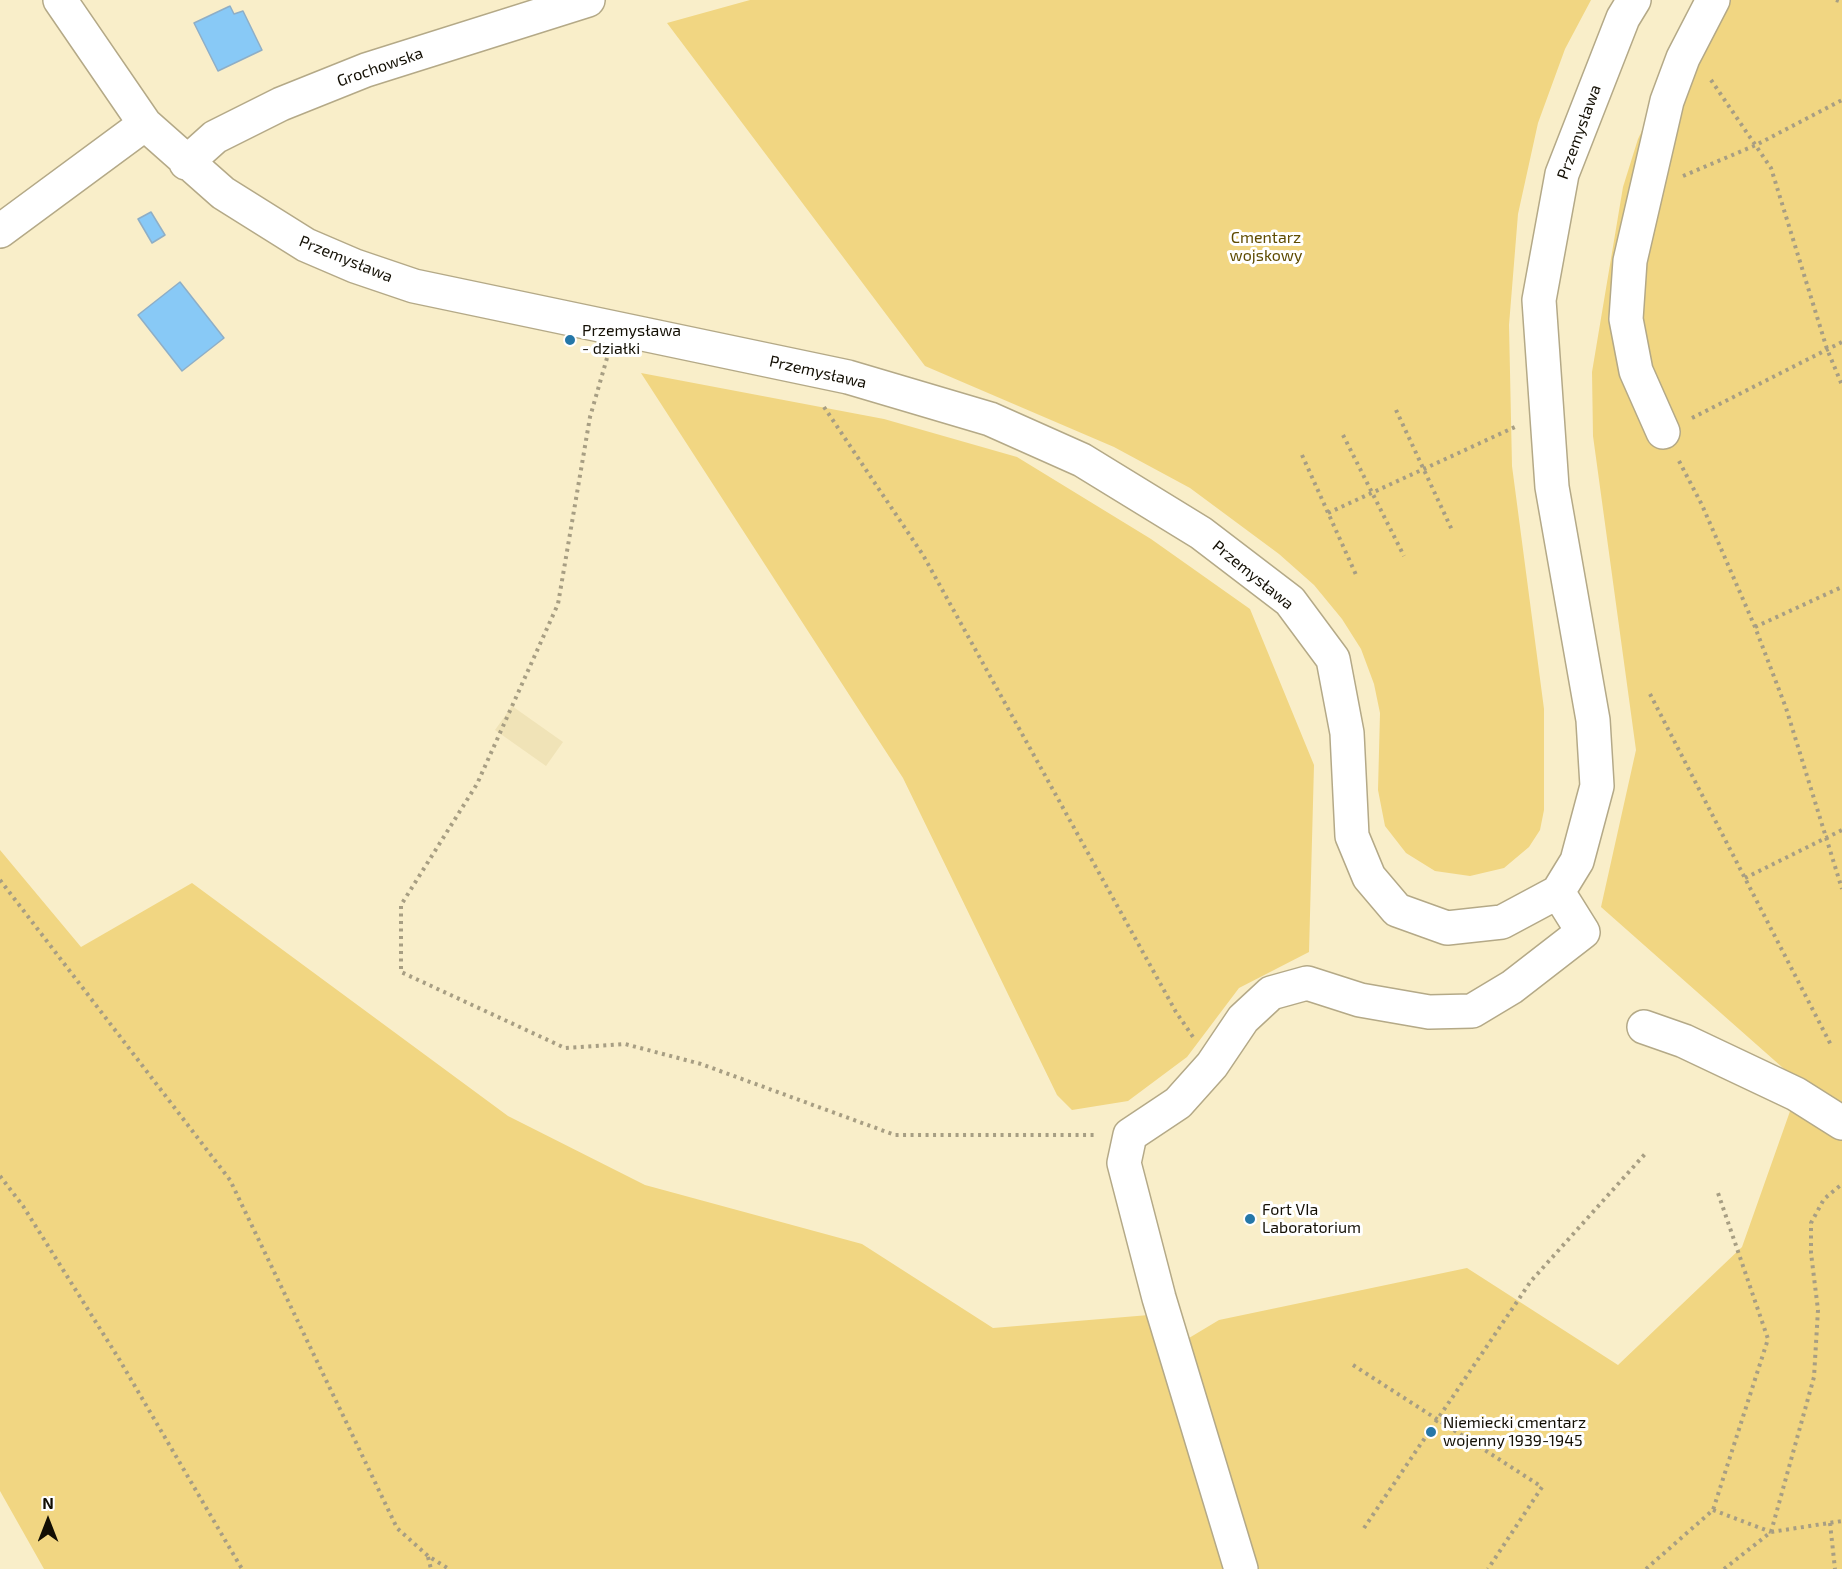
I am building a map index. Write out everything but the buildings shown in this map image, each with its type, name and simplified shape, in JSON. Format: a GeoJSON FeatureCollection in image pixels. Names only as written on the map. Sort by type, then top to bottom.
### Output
{"type":"FeatureCollection","features":[{"type":"Feature","properties":{"kind":"street","name":"Przemysława"},"geometry":{"type":"LineString","coordinates":[[60,0],[145,124],[223,194],[306,245],[355,266],[414,286],[519,310],[848,377],[990,419],[1082,460],[1201,533],[1290,601],[1333,659],[1347,733],[1352,836],[1369,877],[1397,910],[1447,928],[1502,922],[1558,892],[1577,861],[1597,786],[1593,720],[1552,487],[1539,300],[1562,174],[1623,18],[1634,0]]}},
{"type":"Feature","properties":{"kind":"street","name":"Grochowska"},"geometry":{"type":"LineString","coordinates":[[186,163],[215,137],[324,87],[366,70],[588,0]]}},
{"type":"Feature","properties":{"kind":"street"},"geometry":{"type":"LineString","coordinates":[[1664,432],[1636,371],[1626,319],[1630,261],[1646,182],[1667,101],[1689,46],[1713,0]]}},
{"type":"Feature","properties":{"kind":"street"},"geometry":{"type":"LineString","coordinates":[[0,231],[145,124]]}},
{"type":"Feature","properties":{"kind":"street"},"geometry":{"type":"LineString","coordinates":[[1241,1569],[1159,1298],[1124,1163],[1130,1135],[1178,1103],[1212,1065],[1243,1019],[1271,993],[1307,983],[1360,1000],[1418,1010],[1472,1011],[1512,987],[1583,932],[1558,892]]}},
{"type":"Feature","properties":{"kind":"street"},"geometry":{"type":"LineString","coordinates":[[1644,1027],[1684,1041],[1796,1094],[1842,1123]]}},
{"type":"Feature","properties":{"kind":"path"},"geometry":{"type":"LineString","coordinates":[[1836,0],[1842,2]]}},
{"type":"Feature","properties":{"kind":"path"},"geometry":{"type":"LineString","coordinates":[[1689,46],[1771,168],[1827,349],[1842,385]]}},
{"type":"Feature","properties":{"kind":"path"},"geometry":{"type":"LineString","coordinates":[[1646,182],[1662,183],[1683,176],[1756,145],[1842,100]]}},
{"type":"Feature","properties":{"kind":"path"},"geometry":{"type":"LineString","coordinates":[[615,328],[590,417],[558,604],[477,784],[401,905],[401,972],[565,1048],[625,1044],[701,1064],[895,1135],[1130,1135]]}},
{"type":"Feature","properties":{"kind":"path"},"geometry":{"type":"LineString","coordinates":[[1842,342],[1664,432],[1702,505],[1755,627],[1785,708],[1842,889]]}},
{"type":"Feature","properties":{"kind":"path"},"geometry":{"type":"LineString","coordinates":[[809,369],[812,390],[923,555],[1176,1012],[1212,1065]]}},
{"type":"Feature","properties":{"kind":"path"},"geometry":{"type":"LineString","coordinates":[[1396,410],[1452,530]]}},
{"type":"Feature","properties":{"kind":"path"},"geometry":{"type":"LineString","coordinates":[[1328,513],[1522,424]]}},
{"type":"Feature","properties":{"kind":"path"},"geometry":{"type":"LineString","coordinates":[[1343,435],[1404,556]]}},
{"type":"Feature","properties":{"kind":"path"},"geometry":{"type":"LineString","coordinates":[[1302,455],[1357,577]]}},
{"type":"Feature","properties":{"kind":"path"},"geometry":{"type":"LineString","coordinates":[[1755,627],[1842,587]]}},
{"type":"Feature","properties":{"kind":"path"},"geometry":{"type":"LineString","coordinates":[[1650,694],[1832,1047]]}},
{"type":"Feature","properties":{"kind":"path"},"geometry":{"type":"LineString","coordinates":[[1745,878],[1842,830]]}},
{"type":"Feature","properties":{"kind":"path"},"geometry":{"type":"LineString","coordinates":[[0,880],[230,1180],[397,1528],[428,1556],[449,1569]]}},
{"type":"Feature","properties":{"kind":"path"},"geometry":{"type":"LineString","coordinates":[[1364,1528],[1531,1281],[1645,1154]]}},
{"type":"Feature","properties":{"kind":"path"},"geometry":{"type":"LineString","coordinates":[[0,1176],[23,1206],[118,1359],[242,1569]]}},
{"type":"Feature","properties":{"kind":"path"},"geometry":{"type":"LineString","coordinates":[[1771,1533],[1814,1377],[1818,1310],[1811,1253],[1811,1223],[1824,1199],[1842,1184]]}},
{"type":"Feature","properties":{"kind":"path"},"geometry":{"type":"LineString","coordinates":[[1646,1569],[1713,1510],[1768,1339],[1718,1193]]}},
{"type":"Feature","properties":{"kind":"path"},"geometry":{"type":"LineString","coordinates":[[1353,1365],[1542,1487],[1488,1569]]}},
{"type":"Feature","properties":{"kind":"path"},"geometry":{"type":"LineString","coordinates":[[1713,1510],[1771,1533]]}},
{"type":"Feature","properties":{"kind":"path"},"geometry":{"type":"LineString","coordinates":[[1725,1568],[1771,1533],[1842,1521]]}},
{"type":"Feature","properties":{"kind":"path"},"geometry":{"type":"LineString","coordinates":[[1830,1523],[1835,1569]]}},
{"type":"Feature","properties":{"kind":"path"},"geometry":{"type":"LineString","coordinates":[[428,1556],[431,1569]]}},
{"type":"Feature","properties":{"kind":"shaded area"},"geometry":{"type":"Polygon","coordinates":[[[512,706],[563,742],[546,766],[495,730],[512,706]]]}},
{"type":"Feature","properties":{"kind":"green space","name":"Cmentarz wojskowy"},"geometry":{"type":"Polygon","coordinates":[[[750,0],[1591,0],[1565,49],[1538,123],[1518,214],[1509,325],[1512,466],[1544,709],[1544,810],[1540,830],[1529,847],[1504,868],[1470,876],[1435,871],[1406,853],[1385,826],[1378,790],[1380,713],[1374,684],[1361,649],[1342,619],[1314,585],[1279,554],[1190,488],[1114,447],[925,366],[667,23],[750,0]]]}},
{"type":"Feature","properties":{"kind":"green space"},"geometry":{"type":"Polygon","coordinates":[[[1705,0],[1842,0],[1842,1569],[1249,1569],[1179,1344],[1219,1320],[1467,1268],[1618,1365],[1742,1247],[1800,1083],[1601,907],[1636,750],[1593,436],[1592,372],[1623,187],[1638,139],[1705,0]]]}},
{"type":"Feature","properties":{"kind":"green space"},"geometry":{"type":"Polygon","coordinates":[[[641,373],[884,419],[1017,457],[1151,539],[1250,609],[1314,765],[1309,952],[1239,988],[1187,1057],[1128,1101],[1072,1110],[1057,1095],[903,778],[641,373]]]}},
{"type":"Feature","properties":{"kind":"green space"},"geometry":{"type":"Polygon","coordinates":[[[0,850],[81,947],[192,883],[508,1116],[645,1185],[862,1244],[993,1328],[1161,1314],[1232,1569],[44,1569],[0,1491],[0,850]]]}},
{"type":"Feature","properties":{"kind":"place","name":"Przemysława - działki"},"geometry":{"type":"Point","coordinates":[570,340]}},
{"type":"Feature","properties":{"kind":"place","name":"Fort VIa Laboratorium"},"geometry":{"type":"Point","coordinates":[1250,1219]}},
{"type":"Feature","properties":{"kind":"place","name":"Niemiecki cmentarz wojenny 1939-1945"},"geometry":{"type":"Point","coordinates":[1431,1432]}}]}
